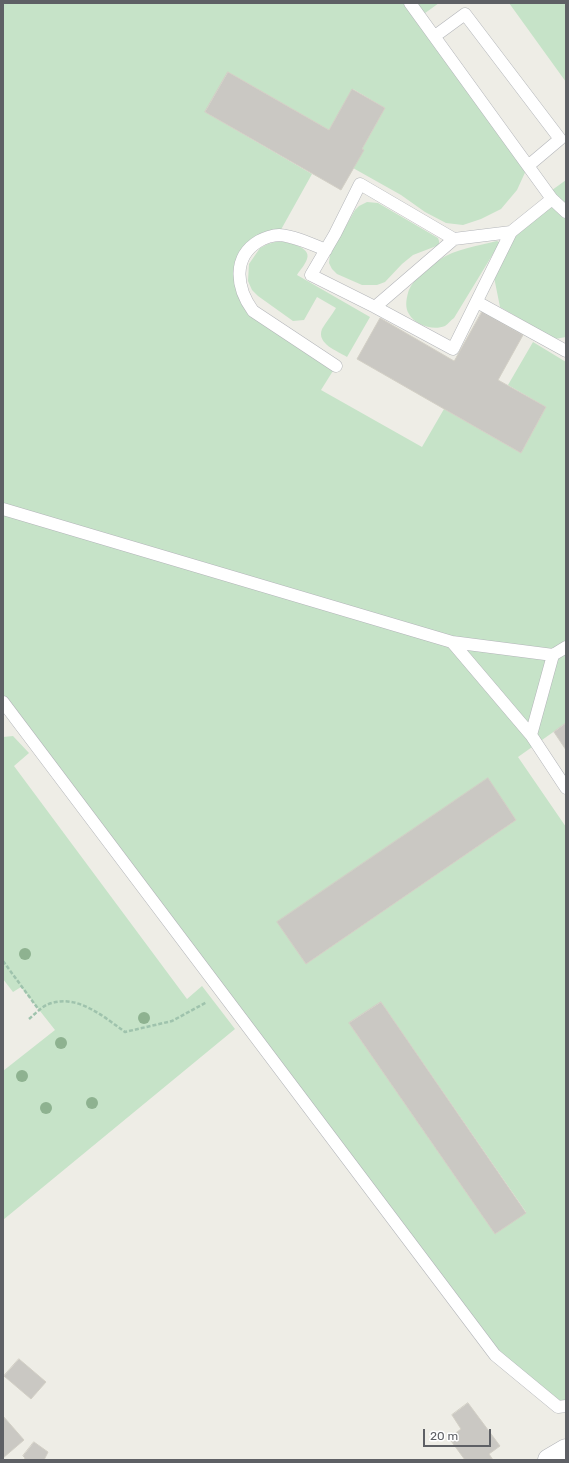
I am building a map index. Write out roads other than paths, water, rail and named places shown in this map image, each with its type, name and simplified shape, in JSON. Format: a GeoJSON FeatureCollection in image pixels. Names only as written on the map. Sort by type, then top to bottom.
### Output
{"type":"FeatureCollection","features":[{"type":"Feature","properties":{"kind":"lane"},"geometry":{"type":"LineString","coordinates":[[410,3],[552,199],[566,212]]}},
{"type":"Feature","properties":{"kind":"lane"},"geometry":{"type":"LineString","coordinates":[[435,36],[465,14],[560,140],[528,166]]}},
{"type":"Feature","properties":{"kind":"lane"},"geometry":{"type":"LineString","coordinates":[[454,239],[360,184],[326,250],[311,275],[453,349],[511,232],[552,199]]}},
{"type":"Feature","properties":{"kind":"lane"},"geometry":{"type":"LineString","coordinates":[[375,307],[454,239],[511,232]]}},
{"type":"Feature","properties":{"kind":"lane"},"geometry":{"type":"LineString","coordinates":[[326,250],[299,239],[278,235],[262,239],[252,245],[245,253],[241,263],[241,290],[253,311],[336,366]]}},
{"type":"Feature","properties":{"kind":"lane"},"geometry":{"type":"LineString","coordinates":[[477,302],[566,351]]}},
{"type":"Feature","properties":{"kind":"lane"},"geometry":{"type":"LineString","coordinates":[[3,509],[452,642],[553,655],[566,647]]}},
{"type":"Feature","properties":{"kind":"lane"},"geometry":{"type":"LineString","coordinates":[[452,642],[531,735],[566,788]]}},
{"type":"Feature","properties":{"kind":"lane"},"geometry":{"type":"LineString","coordinates":[[531,735],[553,655]]}},
{"type":"Feature","properties":{"kind":"lane"},"geometry":{"type":"LineString","coordinates":[[3,702],[8,718],[222,993],[495,1355],[558,1407],[566,1406]]}}]}
